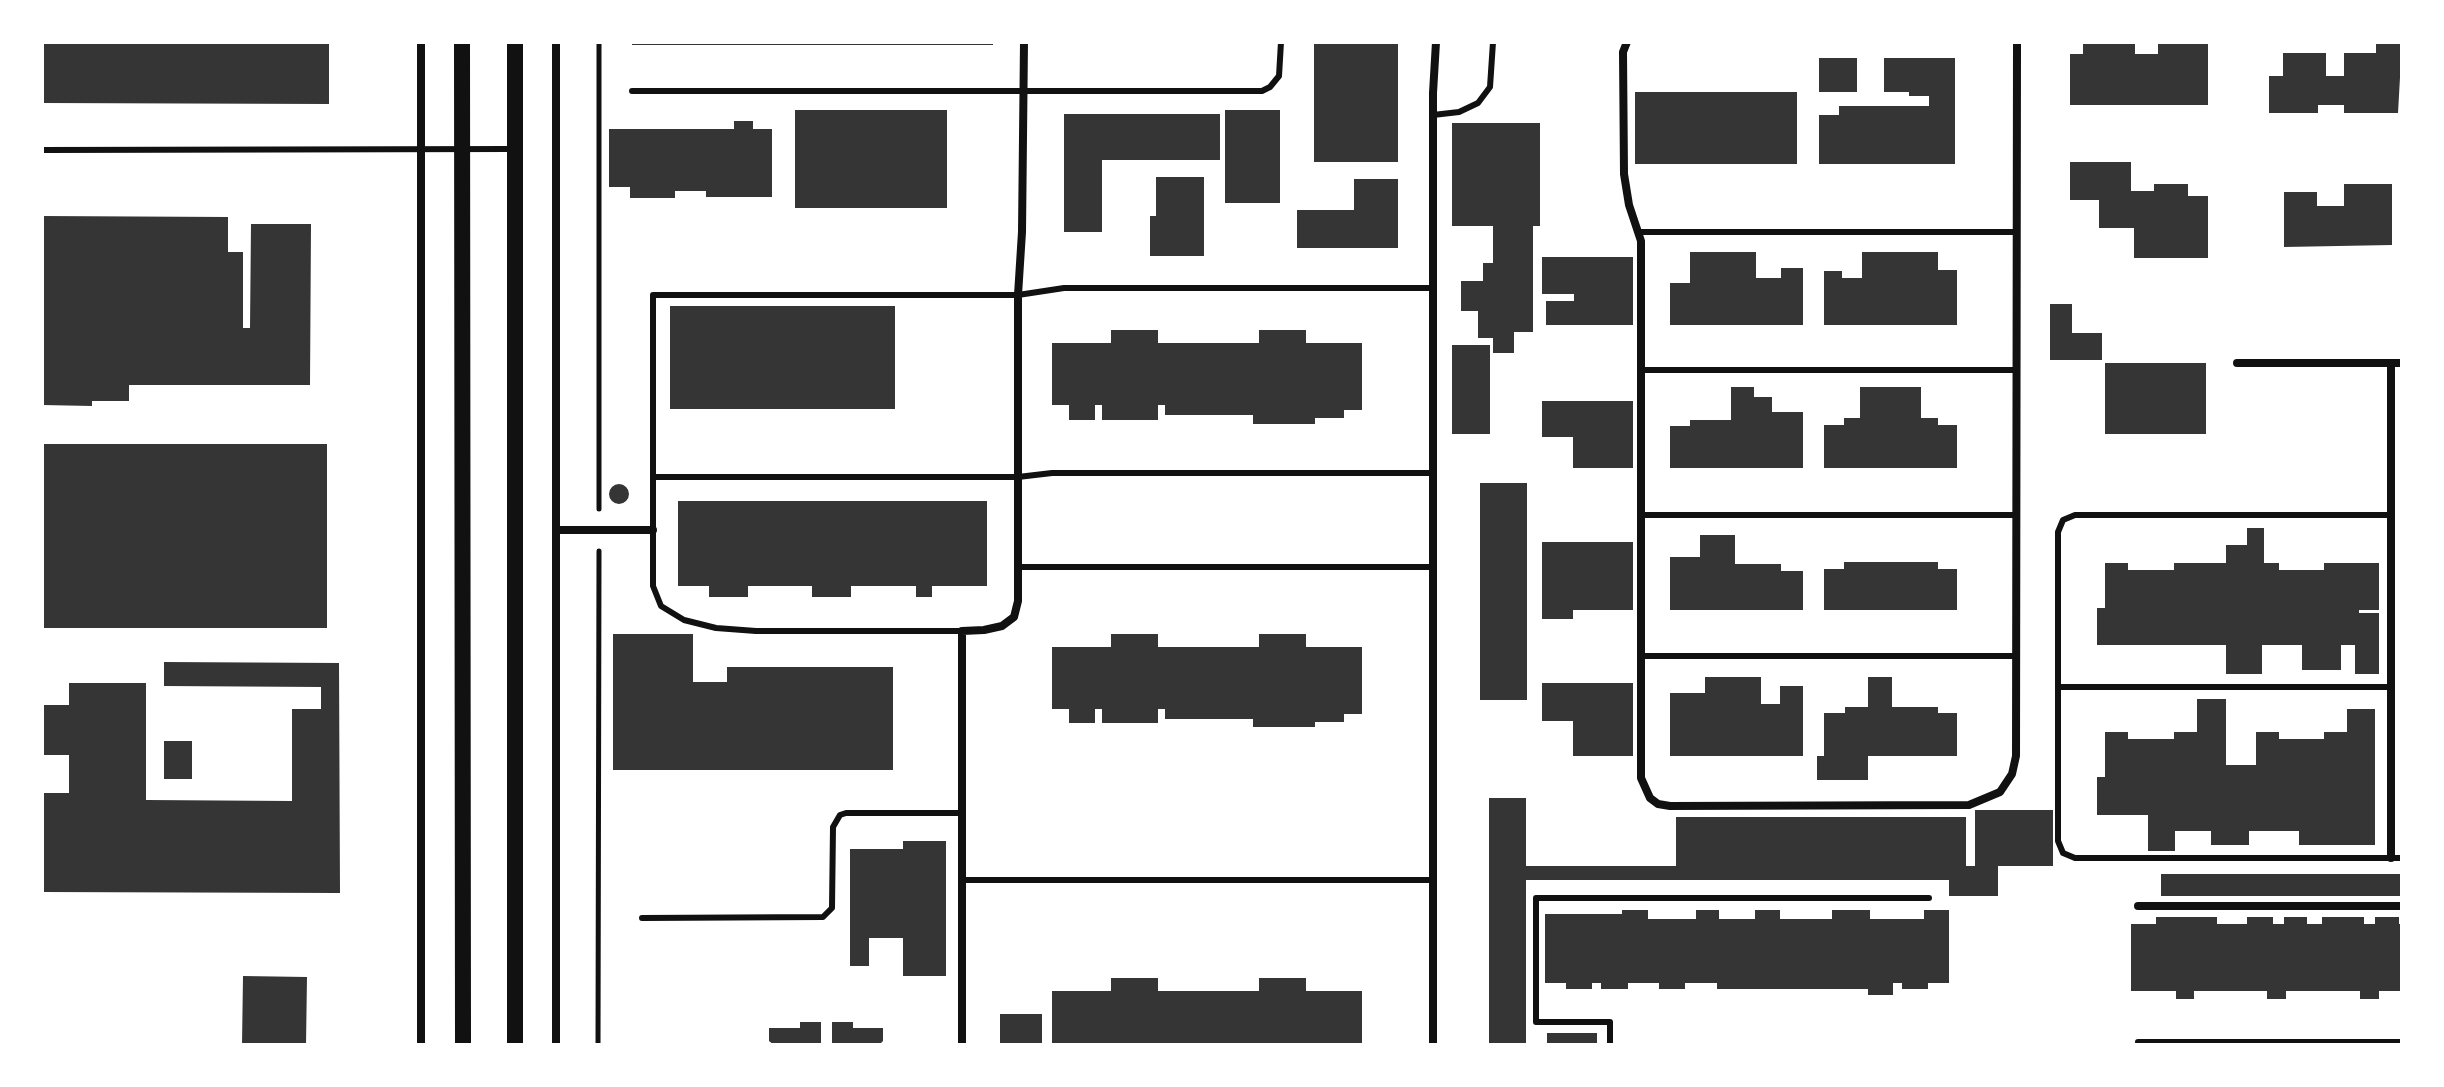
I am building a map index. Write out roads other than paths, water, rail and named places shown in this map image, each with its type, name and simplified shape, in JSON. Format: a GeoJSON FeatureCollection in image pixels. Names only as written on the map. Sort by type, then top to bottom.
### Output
{"type":"FeatureCollection","features":[{"type":"Feature","properties":{"kind":"main road"},"geometry":{"type":"LineString","coordinates":[[462,42],[463,1045]]}},
{"type":"Feature","properties":{"kind":"main road"},"geometry":{"type":"LineString","coordinates":[[515,42],[515,1045]]}},
{"type":"Feature","properties":{"kind":"street"},"geometry":{"type":"LineString","coordinates":[[421,42],[421,1045]]}},
{"type":"Feature","properties":{"kind":"street"},"geometry":{"type":"LineString","coordinates":[[556,42],[556,1045]]}},
{"type":"Feature","properties":{"kind":"street"},"geometry":{"type":"LineString","coordinates":[[962,1045],[962,631],[1002,626],[1014,617],[1018,601],[1018,295],[1022,232],[1024,42]]}},
{"type":"Feature","properties":{"kind":"street"},"geometry":{"type":"LineString","coordinates":[[1433,1045],[1433,115],[1436,42]]}},
{"type":"Feature","properties":{"kind":"street"},"geometry":{"type":"LineString","coordinates":[[1627,42],[1623,52],[1624,174],[1629,205],[1640,232],[1641,778],[1644,789],[1658,804],[1959,806],[1980,802],[2000,792],[2016,765],[2017,42]]}},
{"type":"Feature","properties":{"kind":"street"},"geometry":{"type":"LineString","coordinates":[[2237,363],[2402,363]]}},
{"type":"Feature","properties":{"kind":"street"},"geometry":{"type":"LineString","coordinates":[[2391,363],[2391,858]]}},
{"type":"Feature","properties":{"kind":"street"},"geometry":{"type":"LineString","coordinates":[[556,530],[653,530]]}},
{"type":"Feature","properties":{"kind":"street"},"geometry":{"type":"LineString","coordinates":[[2138,906],[2402,906]]}},
{"type":"Feature","properties":{"kind":"lane"},"geometry":{"type":"LineString","coordinates":[[632,91],[1262,91],[1274,84],[1279,76],[1281,42]]}},
{"type":"Feature","properties":{"kind":"lane"},"geometry":{"type":"LineString","coordinates":[[1433,115],[1459,112],[1478,103],[1490,87],[1493,42]]}},
{"type":"Feature","properties":{"kind":"lane"},"geometry":{"type":"LineString","coordinates":[[42,150],[515,149]]}},
{"type":"Feature","properties":{"kind":"lane"},"geometry":{"type":"LineString","coordinates":[[1640,232],[2016,232]]}},
{"type":"Feature","properties":{"kind":"lane"},"geometry":{"type":"LineString","coordinates":[[962,631],[756,631],[716,628],[684,620],[661,606],[653,586],[653,295],[1018,295],[1064,288],[1433,288]]}},
{"type":"Feature","properties":{"kind":"lane"},"geometry":{"type":"LineString","coordinates":[[1641,370],[2016,370]]}},
{"type":"Feature","properties":{"kind":"lane"},"geometry":{"type":"LineString","coordinates":[[653,477],[1433,473]]}},
{"type":"Feature","properties":{"kind":"lane"},"geometry":{"type":"LineString","coordinates":[[1641,515],[2016,515]]}},
{"type":"Feature","properties":{"kind":"lane"},"geometry":{"type":"LineString","coordinates":[[2391,515],[2068,516],[2063,520],[2058,532],[2058,841],[2061,851],[2069,857],[2402,858]]}},
{"type":"Feature","properties":{"kind":"lane"},"geometry":{"type":"LineString","coordinates":[[1018,567],[1433,567]]}},
{"type":"Feature","properties":{"kind":"lane"},"geometry":{"type":"LineString","coordinates":[[2391,573],[2402,573]]}},
{"type":"Feature","properties":{"kind":"lane"},"geometry":{"type":"LineString","coordinates":[[1641,656],[2016,656]]}},
{"type":"Feature","properties":{"kind":"lane"},"geometry":{"type":"LineString","coordinates":[[2058,687],[2391,687]]}},
{"type":"Feature","properties":{"kind":"lane"},"geometry":{"type":"LineString","coordinates":[[642,918],[823,917],[832,908],[833,827],[840,815],[962,813]]}},
{"type":"Feature","properties":{"kind":"lane"},"geometry":{"type":"LineString","coordinates":[[962,880],[1433,880]]}},
{"type":"Feature","properties":{"kind":"lane"},"geometry":{"type":"LineString","coordinates":[[1610,1045],[1610,1022],[1536,1022],[1536,898],[1929,898]]}},
{"type":"Feature","properties":{"kind":"lane"},"geometry":{"type":"LineString","coordinates":[[2138,1042],[2402,1042]]}}]}
